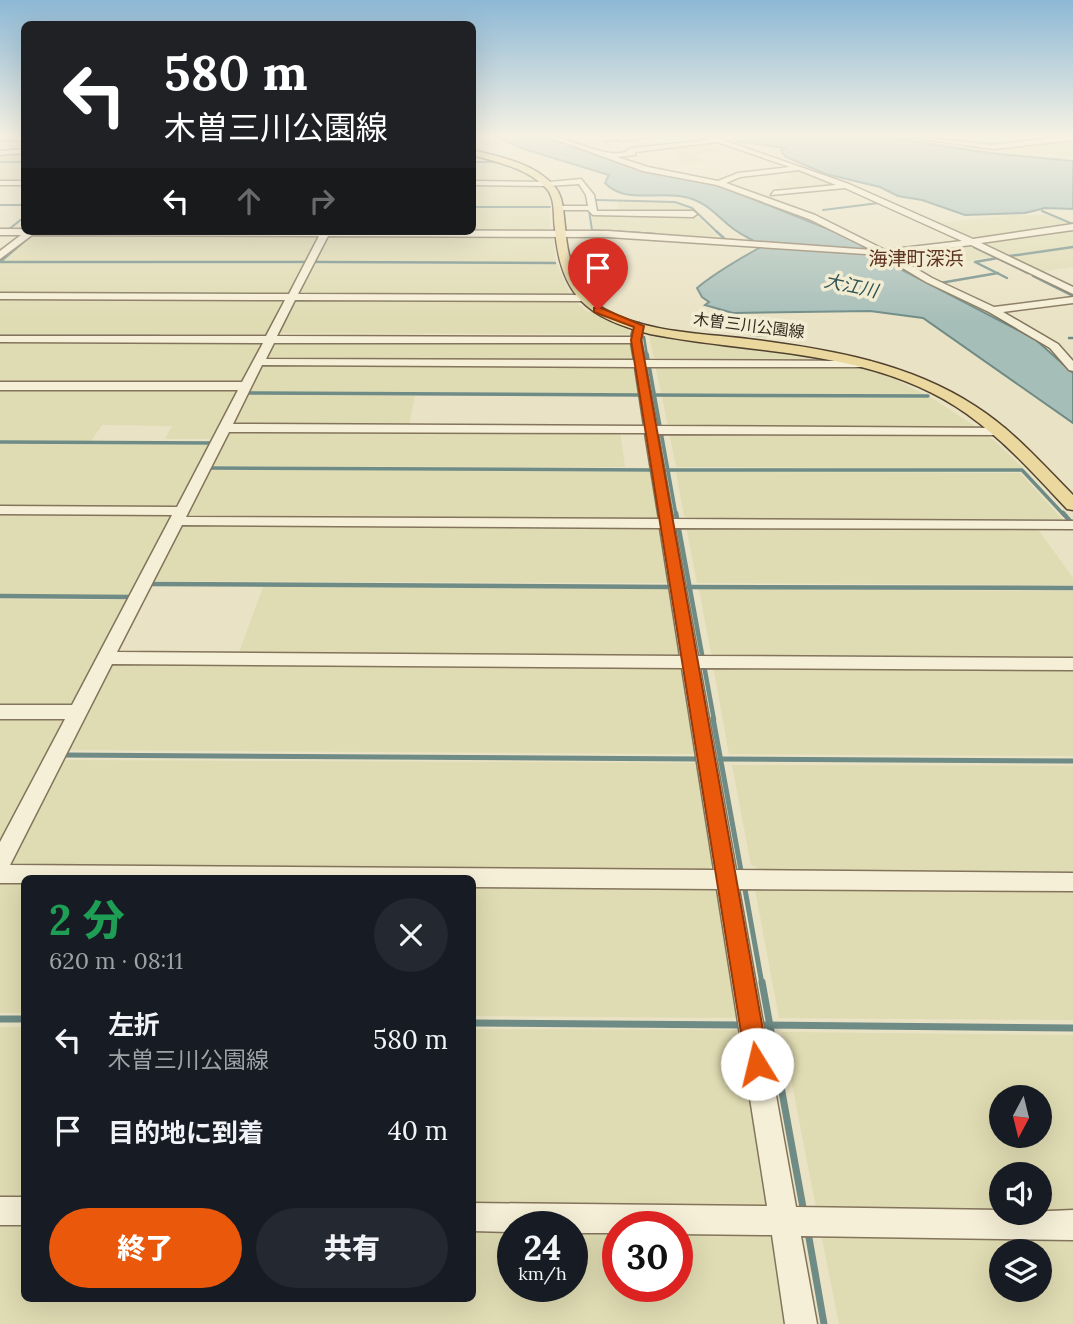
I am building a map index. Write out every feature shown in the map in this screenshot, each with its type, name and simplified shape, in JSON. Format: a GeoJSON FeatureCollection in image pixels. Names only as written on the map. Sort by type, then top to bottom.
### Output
{"type":"FeatureCollection","features":[{"type":"Feature","properties":{"kind":"main road"},"geometry":{"type":"LineString","coordinates":[[556,198],[568,270],[582,298]]}},
{"type":"Feature","properties":{"kind":"main road","name":"木曽三川公園線"},"geometry":{"type":"LineString","coordinates":[[582,298],[636,335],[702,338],[810,351],[870,364],[939,390],[1000,431],[1073,505]]}},
{"type":"Feature","properties":{"kind":"street"},"geometry":{"type":"LineString","coordinates":[[590,198],[593,213],[693,214]]}},
{"type":"Feature","properties":{"kind":"street"},"geometry":{"type":"LineString","coordinates":[[759,198],[812,217],[862,240],[877,253],[959,297],[993,310],[1054,346],[1070,363]]}},
{"type":"Feature","properties":{"kind":"street"},"geometry":{"type":"LineString","coordinates":[[875,198],[972,241],[1073,291]]}},
{"type":"Feature","properties":{"kind":"street"},"geometry":{"type":"LineString","coordinates":[[558,208],[592,208]]}},
{"type":"Feature","properties":{"kind":"street"},"geometry":{"type":"LineString","coordinates":[[476,233],[560,233],[877,253],[1073,227]]}},
{"type":"Feature","properties":{"kind":"street"},"geometry":{"type":"LineString","coordinates":[[0,240],[7,232]]}},
{"type":"Feature","properties":{"kind":"street"},"geometry":{"type":"LineString","coordinates":[[0,256],[25,235]]}},
{"type":"Feature","properties":{"kind":"street"},"geometry":{"type":"LineString","coordinates":[[0,863],[324,235]]}},
{"type":"Feature","properties":{"kind":"street"},"geometry":{"type":"LineString","coordinates":[[0,296],[582,298]]}},
{"type":"Feature","properties":{"kind":"street"},"geometry":{"type":"LineString","coordinates":[[993,310],[1073,300]]}},
{"type":"Feature","properties":{"kind":"street"},"geometry":{"type":"LineString","coordinates":[[0,339],[636,335],[646,363],[799,1222],[801,1324]]}},
{"type":"Feature","properties":{"kind":"street"},"geometry":{"type":"LineString","coordinates":[[259,362],[870,364]]}},
{"type":"Feature","properties":{"kind":"street"},"geometry":{"type":"LineString","coordinates":[[0,386],[246,386]]}},
{"type":"Feature","properties":{"kind":"street"},"geometry":{"type":"LineString","coordinates":[[225,428],[1000,431]]}},
{"type":"Feature","properties":{"kind":"street"},"geometry":{"type":"LineString","coordinates":[[0,510],[179,516],[674,523],[1073,525]]}},
{"type":"Feature","properties":{"kind":"street"},"geometry":{"type":"LineString","coordinates":[[106,658],[1073,664]]}},
{"type":"Feature","properties":{"kind":"street"},"geometry":{"type":"LineString","coordinates":[[0,712],[78,712]]}},
{"type":"Feature","properties":{"kind":"street"},"geometry":{"type":"LineString","coordinates":[[0,874],[123,875]]}},
{"type":"Feature","properties":{"kind":"street"},"geometry":{"type":"LineString","coordinates":[[476,878],[1073,881]]}},
{"type":"Feature","properties":{"kind":"street"},"geometry":{"type":"LineString","coordinates":[[0,1211],[21,1211]]}},
{"type":"Feature","properties":{"kind":"street"},"geometry":{"type":"LineString","coordinates":[[476,1217],[1073,1225]]}},
{"type":"Feature","properties":{"kind":"shaded area"},"geometry":{"type":"Polygon","coordinates":[[[476,198],[549,198],[549,206],[476,206],[476,198]]]}},
{"type":"Feature","properties":{"kind":"shaded area"},"geometry":{"type":"Polygon","coordinates":[[[618,200],[674,202],[694,213],[618,212],[618,200]]]}},
{"type":"Feature","properties":{"kind":"shaded area"},"geometry":{"type":"Polygon","coordinates":[[[476,207],[549,208],[551,228],[537,232],[476,231],[476,207]]]}},
{"type":"Feature","properties":{"kind":"shaded area"},"geometry":{"type":"Polygon","coordinates":[[[591,214],[695,214],[718,237],[594,230],[591,214]]]}},
{"type":"Feature","properties":{"kind":"shaded area"},"geometry":{"type":"Polygon","coordinates":[[[1012,215],[1049,215],[1073,225],[984,238],[967,236],[940,223],[1012,215]]]}},
{"type":"Feature","properties":{"kind":"shaded area"},"geometry":{"type":"Polygon","coordinates":[[[1073,228],[1073,246],[1007,256],[986,245],[987,241],[1073,228]]]}},
{"type":"Feature","properties":{"kind":"shaded area"},"geometry":{"type":"Polygon","coordinates":[[[34,235],[320,235],[308,262],[2,261],[34,235]]]}},
{"type":"Feature","properties":{"kind":"shaded area"},"geometry":{"type":"Polygon","coordinates":[[[327,235],[542,235],[553,238],[556,262],[314,262],[327,235]]]}},
{"type":"Feature","properties":{"kind":"shaded area"},"geometry":{"type":"Polygon","coordinates":[[[970,247],[992,257],[954,263],[930,250],[970,247]]]}},
{"type":"Feature","properties":{"kind":"shaded area"},"geometry":{"type":"Polygon","coordinates":[[[1073,247],[1073,267],[1041,272],[1009,257],[1073,247]]]}},
{"type":"Feature","properties":{"kind":"shaded area"},"geometry":{"type":"Polygon","coordinates":[[[0,263],[307,264],[291,295],[0,295],[0,263]]]}},
{"type":"Feature","properties":{"kind":"shaded area"},"geometry":{"type":"Polygon","coordinates":[[[313,264],[557,264],[570,296],[297,294],[313,264]]]}},
{"type":"Feature","properties":{"kind":"shaded area"},"geometry":{"type":"Polygon","coordinates":[[[0,297],[287,298],[271,334],[0,334],[0,297]]]}},
{"type":"Feature","properties":{"kind":"shaded area"},"geometry":{"type":"Polygon","coordinates":[[[295,299],[572,299],[586,311],[629,330],[630,334],[276,333],[295,299]]]}},
{"type":"Feature","properties":{"kind":"shaded area"},"geometry":{"type":"Polygon","coordinates":[[[649,336],[781,351],[830,359],[654,358],[649,336]]]}},
{"type":"Feature","properties":{"kind":"shaded area"},"geometry":{"type":"Polygon","coordinates":[[[0,340],[266,340],[244,384],[0,384],[0,340]]]}},
{"type":"Feature","properties":{"kind":"shaded area"},"geometry":{"type":"Polygon","coordinates":[[[273,340],[631,341],[634,360],[264,360],[273,340]]]}},
{"type":"Feature","properties":{"kind":"shaded area"},"geometry":{"type":"Polygon","coordinates":[[[263,364],[635,365],[639,393],[249,392],[263,364]]]}},
{"type":"Feature","properties":{"kind":"shaded area"},"geometry":{"type":"Polygon","coordinates":[[[655,365],[860,366],[893,378],[924,394],[661,393],[655,365]]]}},
{"type":"Feature","properties":{"kind":"shaded area"},"geometry":{"type":"Polygon","coordinates":[[[0,387],[240,388],[212,439],[165,439],[172,426],[102,425],[91,441],[0,441],[0,387]]]}},
{"type":"Feature","properties":{"kind":"shaded area"},"geometry":{"type":"Polygon","coordinates":[[[246,395],[415,396],[409,426],[231,424],[246,395]]]}},
{"type":"Feature","properties":{"kind":"shaded area"},"geometry":{"type":"Polygon","coordinates":[[[662,396],[932,398],[976,427],[668,427],[662,396]]]}},
{"type":"Feature","properties":{"kind":"shaded area"},"geometry":{"type":"Polygon","coordinates":[[[228,431],[620,431],[625,467],[210,466],[228,431]]]}},
{"type":"Feature","properties":{"kind":"shaded area"},"geometry":{"type":"Polygon","coordinates":[[[669,432],[984,433],[1023,468],[676,467],[669,432]]]}},
{"type":"Feature","properties":{"kind":"shaded area"},"geometry":{"type":"Polygon","coordinates":[[[0,444],[211,445],[179,503],[166,508],[0,507],[0,444]]]}},
{"type":"Feature","properties":{"kind":"shaded area"},"geometry":{"type":"Polygon","coordinates":[[[208,470],[653,472],[660,517],[185,515],[208,470]]]}},
{"type":"Feature","properties":{"kind":"shaded area"},"geometry":{"type":"Polygon","coordinates":[[[676,472],[1020,473],[1064,521],[693,520],[684,516],[676,472]]]}},
{"type":"Feature","properties":{"kind":"shaded area"},"geometry":{"type":"Polygon","coordinates":[[[0,513],[175,516],[133,595],[0,594],[0,513]]]}},
{"type":"Feature","properties":{"kind":"shaded area"},"geometry":{"type":"Polygon","coordinates":[[[182,525],[659,526],[669,583],[152,581],[182,525]]]}},
{"type":"Feature","properties":{"kind":"shaded area"},"geometry":{"type":"Polygon","coordinates":[[[686,526],[1037,528],[1073,578],[1073,585],[697,583],[686,526]]]}},
{"type":"Feature","properties":{"kind":"shaded area"},"geometry":{"type":"Polygon","coordinates":[[[263,587],[670,589],[681,653],[674,658],[238,655],[263,587]]]}},
{"type":"Feature","properties":{"kind":"shaded area"},"geometry":{"type":"Polygon","coordinates":[[[699,589],[1073,591],[1073,660],[724,659],[711,654],[699,589]]]}},
{"type":"Feature","properties":{"kind":"shaded area"},"geometry":{"type":"Polygon","coordinates":[[[0,599],[130,600],[75,704],[69,707],[0,707],[0,599]]]}},
{"type":"Feature","properties":{"kind":"shaded area"},"geometry":{"type":"Polygon","coordinates":[[[112,663],[680,666],[685,670],[698,754],[67,750],[112,663]]]}},
{"type":"Feature","properties":{"kind":"shaded area"},"geometry":{"type":"Polygon","coordinates":[[[713,666],[1073,669],[1073,756],[729,754],[713,666]]]}},
{"type":"Feature","properties":{"kind":"shaded area"},"geometry":{"type":"Polygon","coordinates":[[[0,716],[65,716],[70,720],[0,853],[0,716]]]}},
{"type":"Feature","properties":{"kind":"shaded area"},"geometry":{"type":"Polygon","coordinates":[[[61,760],[698,763],[713,863],[707,871],[7,866],[61,760]]]}},
{"type":"Feature","properties":{"kind":"shaded area"},"geometry":{"type":"Polygon","coordinates":[[[732,765],[1073,766],[1073,874],[765,872],[751,865],[732,765]]]}},
{"type":"Feature","properties":{"kind":"shaded area"},"geometry":{"type":"Polygon","coordinates":[[[5,879],[21,879],[21,1013],[0,1013],[0,882],[5,879]]]}},
{"type":"Feature","properties":{"kind":"shaded area"},"geometry":{"type":"Polygon","coordinates":[[[476,882],[717,884],[739,1018],[476,1016],[476,882]]]}},
{"type":"Feature","properties":{"kind":"shaded area"},"geometry":{"type":"Polygon","coordinates":[[[754,884],[1073,887],[1073,1020],[779,1018],[754,884]]]}},
{"type":"Feature","properties":{"kind":"shaded area"},"geometry":{"type":"Polygon","coordinates":[[[0,1027],[21,1027],[21,1204],[0,1204],[0,1027]]]}},
{"type":"Feature","properties":{"kind":"shaded area"},"geometry":{"type":"Polygon","coordinates":[[[476,1029],[741,1030],[770,1197],[761,1209],[476,1207],[476,1029]]]}},
{"type":"Feature","properties":{"kind":"shaded area"},"geometry":{"type":"Polygon","coordinates":[[[782,1032],[1073,1035],[1073,1211],[1052,1210],[1052,1162],[989,1162],[989,1210],[816,1208],[782,1032]]]}},
{"type":"Feature","properties":{"kind":"shaded area"},"geometry":{"type":"Polygon","coordinates":[[[0,1221],[21,1221],[21,1302],[476,1302],[476,1226],[497,1227],[497,1302],[588,1302],[588,1227],[602,1228],[602,1302],[693,1302],[693,1228],[769,1229],[777,1239],[790,1324],[0,1324],[0,1221]]]}},
{"type":"Feature","properties":{"kind":"shaded area"},"geometry":{"type":"Polygon","coordinates":[[[826,1228],[1073,1231],[1073,1324],[839,1324],[822,1239],[826,1228]]]}},
{"type":"Feature","properties":{"kind":"water","name":"大江川"},"geometry":{"type":"Polygon","coordinates":[[[688,198],[750,198],[853,239],[875,256],[1035,339],[1073,373],[1073,423],[923,318],[870,311],[733,313],[705,305],[709,302],[697,288],[759,248],[759,244],[688,198]]]}},
{"type":"Feature","properties":{"kind":"water"},"geometry":{"type":"Polygon","coordinates":[[[909,198],[1073,198],[1073,209],[1045,208],[1025,213],[965,215],[909,198]]]}},
{"type":"Feature","properties":{"kind":"water"},"geometry":{"type":"Polygon","coordinates":[[[796,322],[804,338],[751,335],[746,325],[796,322]]]}},
{"type":"Feature","properties":{"kind":"waterway"},"geometry":{"type":"LineString","coordinates":[[597,200],[675,202],[692,208],[718,233]]}},
{"type":"Feature","properties":{"kind":"waterway"},"geometry":{"type":"LineString","coordinates":[[823,210],[879,203]]}},
{"type":"Feature","properties":{"kind":"waterway"},"geometry":{"type":"LineString","coordinates":[[0,205],[21,205]]}},
{"type":"Feature","properties":{"kind":"waterway"},"geometry":{"type":"LineString","coordinates":[[476,207],[550,207]]}},
{"type":"Feature","properties":{"kind":"waterway"},"geometry":{"type":"LineString","coordinates":[[589,210],[592,230],[636,233]]}},
{"type":"Feature","properties":{"kind":"waterway"},"geometry":{"type":"LineString","coordinates":[[1042,211],[1073,224]]}},
{"type":"Feature","properties":{"kind":"waterway"},"geometry":{"type":"LineString","coordinates":[[8,230],[21,220]]}},
{"type":"Feature","properties":{"kind":"waterway"},"geometry":{"type":"LineString","coordinates":[[608,231],[655,234]]}},
{"type":"Feature","properties":{"kind":"waterway"},"geometry":{"type":"LineString","coordinates":[[716,231],[726,240]]}},
{"type":"Feature","properties":{"kind":"waterway"},"geometry":{"type":"LineString","coordinates":[[32,235],[0,262],[306,262]]}},
{"type":"Feature","properties":{"kind":"waterway"},"geometry":{"type":"LineString","coordinates":[[974,247],[997,258]]}},
{"type":"Feature","properties":{"kind":"waterway"},"geometry":{"type":"LineString","coordinates":[[1010,256],[1073,247]]}},
{"type":"Feature","properties":{"kind":"waterway"},"geometry":{"type":"LineString","coordinates":[[997,258],[1028,273]]}},
{"type":"Feature","properties":{"kind":"waterway"},"geometry":{"type":"LineString","coordinates":[[997,258],[975,262],[997,273]]}},
{"type":"Feature","properties":{"kind":"waterway"},"geometry":{"type":"LineString","coordinates":[[315,262],[555,263]]}},
{"type":"Feature","properties":{"kind":"waterway"},"geometry":{"type":"LineString","coordinates":[[940,283],[997,273]]}},
{"type":"Feature","properties":{"kind":"waterway"},"geometry":{"type":"LineString","coordinates":[[997,273],[1007,278]]}},
{"type":"Feature","properties":{"kind":"waterway"},"geometry":{"type":"LineString","coordinates":[[1033,276],[1073,296]]}},
{"type":"Feature","properties":{"kind":"waterway"},"geometry":{"type":"LineString","coordinates":[[0,336],[159,336]]}},
{"type":"Feature","properties":{"kind":"waterway"},"geometry":{"type":"LineString","coordinates":[[637,337],[644,337],[647,356]]}},
{"type":"Feature","properties":{"kind":"waterway"},"geometry":{"type":"LineString","coordinates":[[647,354],[654,395]]}},
{"type":"Feature","properties":{"kind":"waterway"},"geometry":{"type":"LineString","coordinates":[[247,393],[641,395]]}},
{"type":"Feature","properties":{"kind":"waterway"},"geometry":{"type":"LineString","coordinates":[[654,395],[928,396]]}},
{"type":"Feature","properties":{"kind":"waterway"},"geometry":{"type":"LineString","coordinates":[[654,395],[668,470]]}},
{"type":"Feature","properties":{"kind":"waterway"},"geometry":{"type":"LineString","coordinates":[[0,442],[212,443]]}},
{"type":"Feature","properties":{"kind":"waterway"},"geometry":{"type":"LineString","coordinates":[[209,468],[653,470]]}},
{"type":"Feature","properties":{"kind":"waterway"},"geometry":{"type":"LineString","coordinates":[[668,470],[1022,470],[1064,515]]}},
{"type":"Feature","properties":{"kind":"waterway"},"geometry":{"type":"LineString","coordinates":[[668,470],[676,515]]}},
{"type":"Feature","properties":{"kind":"waterway"},"geometry":{"type":"LineString","coordinates":[[676,513],[690,587]]}},
{"type":"Feature","properties":{"kind":"waterway"},"geometry":{"type":"LineString","coordinates":[[1063,513],[1070,521]]}},
{"type":"Feature","properties":{"kind":"waterway"},"geometry":{"type":"LineString","coordinates":[[150,584],[672,587]]}},
{"type":"Feature","properties":{"kind":"waterway"},"geometry":{"type":"LineString","coordinates":[[690,587],[1073,588]]}},
{"type":"Feature","properties":{"kind":"waterway"},"geometry":{"type":"LineString","coordinates":[[690,587],[714,720]]}},
{"type":"Feature","properties":{"kind":"waterway"},"geometry":{"type":"LineString","coordinates":[[0,596],[130,597]]}},
{"type":"Feature","properties":{"kind":"waterway"},"geometry":{"type":"LineString","coordinates":[[713,718],[721,759]]}},
{"type":"Feature","properties":{"kind":"waterway"},"geometry":{"type":"LineString","coordinates":[[63,755],[699,759]]}},
{"type":"Feature","properties":{"kind":"waterway"},"geometry":{"type":"LineString","coordinates":[[721,759],[1073,761]]}},
{"type":"Feature","properties":{"kind":"waterway"},"geometry":{"type":"LineString","coordinates":[[721,759],[742,876]]}},
{"type":"Feature","properties":{"kind":"waterway"},"geometry":{"type":"LineString","coordinates":[[744,884],[762,984]]}},
{"type":"Feature","properties":{"kind":"waterway"},"geometry":{"type":"LineString","coordinates":[[762,982],[770,1025]]}},
{"type":"Feature","properties":{"kind":"waterway"},"geometry":{"type":"LineString","coordinates":[[0,1019],[21,1019]]}},
{"type":"Feature","properties":{"kind":"waterway"},"geometry":{"type":"LineString","coordinates":[[476,1023],[741,1025]]}},
{"type":"Feature","properties":{"kind":"waterway"},"geometry":{"type":"LineString","coordinates":[[761,1025],[770,1025]]}},
{"type":"Feature","properties":{"kind":"waterway"},"geometry":{"type":"LineString","coordinates":[[770,1025],[1073,1028]]}},
{"type":"Feature","properties":{"kind":"waterway"},"geometry":{"type":"LineString","coordinates":[[770,1025],[804,1213]]}},
{"type":"Feature","properties":{"kind":"waterway"},"geometry":{"type":"LineString","coordinates":[[808,1232],[824,1324]]}},
{"type":"Feature","properties":{"kind":"district","name":"海津町深浜"},"geometry":{"type":"Point","coordinates":[916,258]}},
{"type":"Feature","properties":{"kind":"route"},"geometry":{"type":"LineString","coordinates":[[598,310],[639,326],[635,334],[757,1064]]}}]}
